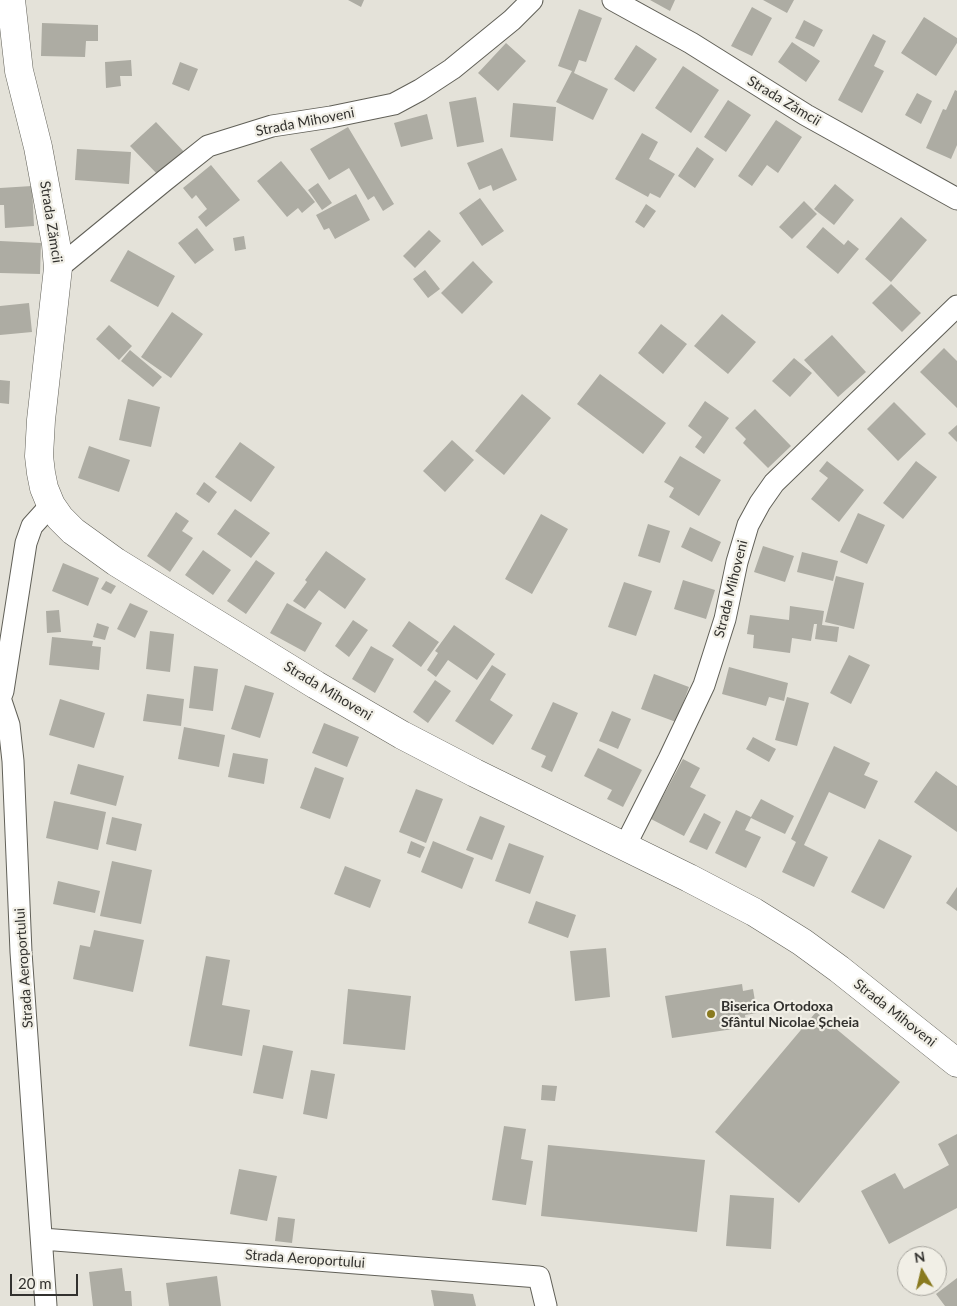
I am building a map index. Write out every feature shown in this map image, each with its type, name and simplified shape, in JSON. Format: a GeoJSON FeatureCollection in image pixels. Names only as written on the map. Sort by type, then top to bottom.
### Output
{"type":"FeatureCollection","features":[{"type":"Feature","properties":{"kind":"main road","name":"Strada Zămcii"},"geometry":{"type":"LineString","coordinates":[[11,0],[19,71],[38,147],[53,221],[58,268],[40,439],[41,473],[51,506]]}},
{"type":"Feature","properties":{"kind":"main road","name":"Strada Mihoveni"},"geometry":{"type":"LineString","coordinates":[[51,506],[73,531],[97,549],[316,685],[402,735],[754,912],[802,942],[879,999],[957,1063]]}},
{"type":"Feature","properties":{"kind":"street","name":"Strada Mihoveni"},"geometry":{"type":"LineString","coordinates":[[58,268],[208,146],[272,126],[331,117],[394,104],[452,69],[512,20],[532,0]]}},
{"type":"Feature","properties":{"kind":"street","name":"Strada Zămcii"},"geometry":{"type":"LineString","coordinates":[[613,0],[691,43],[806,115],[957,199]]}},
{"type":"Feature","properties":{"kind":"street","name":"Strada Mihoveni"},"geometry":{"type":"LineString","coordinates":[[624,846],[669,759],[704,685],[725,619],[736,562],[748,525],[760,503],[781,476],[957,306]]}},
{"type":"Feature","properties":{"kind":"street"},"geometry":{"type":"LineString","coordinates":[[0,698],[3,691],[26,543],[32,526],[51,506]]}},
{"type":"Feature","properties":{"kind":"street","name":"Strada Aeroportului"},"geometry":{"type":"LineString","coordinates":[[0,698],[9,725],[13,761],[21,952],[46,1306]]}},
{"type":"Feature","properties":{"kind":"street","name":"Strada Aeroportului"},"geometry":{"type":"LineString","coordinates":[[42,1239],[539,1277],[546,1306]]}},
{"type":"Feature","properties":{"kind":"building"},"geometry":{"type":"Polygon","coordinates":[[[348,0],[364,0],[361,7],[348,0]]]}},
{"type":"Feature","properties":{"kind":"building"},"geometry":{"type":"Polygon","coordinates":[[[650,0],[675,0],[670,11],[650,0]]]}},
{"type":"Feature","properties":{"kind":"building"},"geometry":{"type":"Polygon","coordinates":[[[763,0],[794,0],[787,13],[763,0]]]}},
{"type":"Feature","properties":{"kind":"building"},"geometry":{"type":"Polygon","coordinates":[[[752,7],[772,18],[752,56],[731,46],[752,7]]]}},
{"type":"Feature","properties":{"kind":"building"},"geometry":{"type":"Polygon","coordinates":[[[579,9],[602,18],[586,62],[579,60],[574,73],[608,89],[593,120],[556,102],[572,71],[558,66],[579,9]]]}},
{"type":"Feature","properties":{"kind":"building"},"geometry":{"type":"Polygon","coordinates":[[[924,17],[957,38],[957,43],[936,76],[901,53],[924,17]]]}},
{"type":"Feature","properties":{"kind":"building"},"geometry":{"type":"Polygon","coordinates":[[[804,20],[823,30],[814,47],[795,38],[804,20]]]}},
{"type":"Feature","properties":{"kind":"building"},"geometry":{"type":"Polygon","coordinates":[[[42,23],[98,25],[98,41],[86,41],[85,57],[41,56],[42,23]]]}},
{"type":"Feature","properties":{"kind":"building"},"geometry":{"type":"Polygon","coordinates":[[[873,34],[886,41],[874,66],[884,71],[862,113],[838,100],[873,34]]]}},
{"type":"Feature","properties":{"kind":"building"},"geometry":{"type":"Polygon","coordinates":[[[792,42],[820,61],[806,82],[778,62],[792,42]]]}},
{"type":"Feature","properties":{"kind":"building"},"geometry":{"type":"Polygon","coordinates":[[[506,43],[526,61],[498,91],[478,73],[506,43]]]}},
{"type":"Feature","properties":{"kind":"building"},"geometry":{"type":"Polygon","coordinates":[[[636,45],[657,59],[634,92],[614,79],[636,45]]]}},
{"type":"Feature","properties":{"kind":"building"},"geometry":{"type":"Polygon","coordinates":[[[131,60],[132,76],[120,76],[121,86],[106,88],[105,62],[131,60]]]}},
{"type":"Feature","properties":{"kind":"building"},"geometry":{"type":"Polygon","coordinates":[[[180,62],[198,69],[189,91],[172,84],[180,62]]]}},
{"type":"Feature","properties":{"kind":"building"},"geometry":{"type":"Polygon","coordinates":[[[683,66],[719,90],[691,133],[655,108],[683,66]]]}},
{"type":"Feature","properties":{"kind":"building"},"geometry":{"type":"Polygon","coordinates":[[[955,90],[957,91],[957,145],[951,159],[926,148],[943,109],[946,110],[955,90]]]}},
{"type":"Feature","properties":{"kind":"building"},"geometry":{"type":"Polygon","coordinates":[[[917,93],[932,101],[921,124],[905,115],[917,93]]]}},
{"type":"Feature","properties":{"kind":"building"},"geometry":{"type":"Polygon","coordinates":[[[476,97],[484,142],[457,147],[449,102],[476,97]]]}},
{"type":"Feature","properties":{"kind":"building"},"geometry":{"type":"Polygon","coordinates":[[[728,100],[751,115],[726,152],[704,137],[728,100]]]}},
{"type":"Feature","properties":{"kind":"building"},"geometry":{"type":"Polygon","coordinates":[[[513,103],[556,107],[553,141],[510,137],[513,103]]]}},
{"type":"Feature","properties":{"kind":"building"},"geometry":{"type":"Polygon","coordinates":[[[427,114],[433,139],[401,147],[394,123],[427,114]]]}},
{"type":"Feature","properties":{"kind":"building"},"geometry":{"type":"Polygon","coordinates":[[[776,120],[802,137],[778,173],[767,165],[752,186],[738,176],[776,120]]]}},
{"type":"Feature","properties":{"kind":"building"},"geometry":{"type":"Polygon","coordinates":[[[156,122],[187,155],[162,179],[130,146],[156,122]]]}},
{"type":"Feature","properties":{"kind":"building"},"geometry":{"type":"Polygon","coordinates":[[[348,127],[394,204],[383,211],[374,196],[368,200],[349,168],[329,180],[310,149],[348,127]]]}},
{"type":"Feature","properties":{"kind":"building"},"geometry":{"type":"Polygon","coordinates":[[[642,133],[658,142],[649,159],[675,174],[660,198],[650,193],[648,197],[615,179],[642,133]]]}},
{"type":"Feature","properties":{"kind":"building"},"geometry":{"type":"Polygon","coordinates":[[[697,147],[714,159],[695,188],[678,176],[697,147]]]}},
{"type":"Feature","properties":{"kind":"building"},"geometry":{"type":"Polygon","coordinates":[[[502,148],[517,180],[493,191],[491,185],[479,190],[467,163],[502,148]]]}},
{"type":"Feature","properties":{"kind":"building"},"geometry":{"type":"Polygon","coordinates":[[[77,149],[131,152],[129,184],[75,180],[77,149]]]}},
{"type":"Feature","properties":{"kind":"building"},"geometry":{"type":"Polygon","coordinates":[[[281,161],[315,202],[302,213],[298,208],[287,217],[257,181],[281,161]]]}},
{"type":"Feature","properties":{"kind":"building"},"geometry":{"type":"Polygon","coordinates":[[[211,165],[240,200],[206,227],[198,217],[207,209],[196,195],[192,199],[183,188],[211,165]]]}},
{"type":"Feature","properties":{"kind":"building"},"geometry":{"type":"Polygon","coordinates":[[[318,183],[332,203],[322,210],[308,190],[318,183]]]}},
{"type":"Feature","properties":{"kind":"building"},"geometry":{"type":"Polygon","coordinates":[[[835,184],[854,200],[834,225],[814,209],[835,184]]]}},
{"type":"Feature","properties":{"kind":"building"},"geometry":{"type":"Polygon","coordinates":[[[32,186],[34,226],[5,228],[4,205],[0,205],[0,188],[32,186]]]}},
{"type":"Feature","properties":{"kind":"building"},"geometry":{"type":"Polygon","coordinates":[[[356,194],[370,220],[335,239],[329,228],[324,230],[316,215],[356,194]]]}},
{"type":"Feature","properties":{"kind":"building"},"geometry":{"type":"Polygon","coordinates":[[[480,198],[504,231],[482,246],[459,213],[480,198]]]}},
{"type":"Feature","properties":{"kind":"building"},"geometry":{"type":"Polygon","coordinates":[[[804,201],[817,214],[792,239],[779,227],[804,201]]]}},
{"type":"Feature","properties":{"kind":"building"},"geometry":{"type":"Polygon","coordinates":[[[646,204],[656,211],[644,228],[635,222],[646,204]]]}},
{"type":"Feature","properties":{"kind":"building"},"geometry":{"type":"Polygon","coordinates":[[[901,217],[927,240],[891,282],[865,259],[901,217]]]}},
{"type":"Feature","properties":{"kind":"building"},"geometry":{"type":"Polygon","coordinates":[[[823,227],[844,245],[848,240],[859,249],[838,274],[806,247],[823,227]]]}},
{"type":"Feature","properties":{"kind":"building"},"geometry":{"type":"Polygon","coordinates":[[[197,228],[214,250],[195,264],[178,243],[197,228]]]}},
{"type":"Feature","properties":{"kind":"building"},"geometry":{"type":"Polygon","coordinates":[[[429,230],[441,241],[415,268],[403,256],[429,230]]]}},
{"type":"Feature","properties":{"kind":"building"},"geometry":{"type":"Polygon","coordinates":[[[244,236],[246,249],[235,251],[233,238],[244,236]]]}},
{"type":"Feature","properties":{"kind":"building"},"geometry":{"type":"Polygon","coordinates":[[[0,241],[41,243],[40,274],[0,273],[0,241]]]}},
{"type":"Feature","properties":{"kind":"building"},"geometry":{"type":"Polygon","coordinates":[[[128,250],[175,276],[158,307],[110,281],[128,250]]]}},
{"type":"Feature","properties":{"kind":"building"},"geometry":{"type":"Polygon","coordinates":[[[473,261],[493,282],[462,314],[441,293],[473,261]]]}},
{"type":"Feature","properties":{"kind":"building"},"geometry":{"type":"Polygon","coordinates":[[[425,270],[440,289],[428,298],[413,279],[425,270]]]}},
{"type":"Feature","properties":{"kind":"building"},"geometry":{"type":"Polygon","coordinates":[[[891,284],[921,313],[902,332],[872,303],[891,284]]]}},
{"type":"Feature","properties":{"kind":"building"},"geometry":{"type":"Polygon","coordinates":[[[29,303],[32,332],[0,335],[0,306],[29,303]]]}},
{"type":"Feature","properties":{"kind":"building"},"geometry":{"type":"Polygon","coordinates":[[[172,312],[203,334],[171,378],[141,357],[172,312]]]}},
{"type":"Feature","properties":{"kind":"building"},"geometry":{"type":"Polygon","coordinates":[[[722,314],[756,342],[728,374],[694,346],[722,314]]]}},
{"type":"Feature","properties":{"kind":"building"},"geometry":{"type":"Polygon","coordinates":[[[661,324],[687,344],[663,374],[638,353],[661,324]]]}},
{"type":"Feature","properties":{"kind":"building"},"geometry":{"type":"Polygon","coordinates":[[[109,325],[132,346],[119,360],[96,339],[109,325]]]}},
{"type":"Feature","properties":{"kind":"building"},"geometry":{"type":"Polygon","coordinates":[[[832,335],[866,372],[838,397],[804,360],[832,335]]]}},
{"type":"Feature","properties":{"kind":"building"},"geometry":{"type":"Polygon","coordinates":[[[944,348],[957,361],[957,408],[920,372],[944,348]]]}},
{"type":"Feature","properties":{"kind":"building"},"geometry":{"type":"Polygon","coordinates":[[[130,350],[162,377],[153,387],[121,361],[130,350]]]}},
{"type":"Feature","properties":{"kind":"building"},"geometry":{"type":"Polygon","coordinates":[[[794,358],[812,373],[790,397],[772,381],[794,358]]]}},
{"type":"Feature","properties":{"kind":"building"},"geometry":{"type":"Polygon","coordinates":[[[600,374],[666,423],[643,454],[577,404],[600,374]]]}},
{"type":"Feature","properties":{"kind":"building"},"geometry":{"type":"Polygon","coordinates":[[[0,380],[10,381],[9,404],[0,403],[0,380]]]}},
{"type":"Feature","properties":{"kind":"building"},"geometry":{"type":"Polygon","coordinates":[[[522,394],[551,418],[504,475],[475,451],[522,394]]]}},
{"type":"Feature","properties":{"kind":"building"},"geometry":{"type":"Polygon","coordinates":[[[128,399],[160,407],[151,447],[119,440],[128,399]]]}},
{"type":"Feature","properties":{"kind":"building"},"geometry":{"type":"Polygon","coordinates":[[[705,401],[729,418],[704,454],[695,447],[702,437],[688,426],[705,401]]]}},
{"type":"Feature","properties":{"kind":"building"},"geometry":{"type":"Polygon","coordinates":[[[894,402],[926,434],[898,461],[867,429],[894,402]]]}},
{"type":"Feature","properties":{"kind":"building"},"geometry":{"type":"Polygon","coordinates":[[[755,409],[791,446],[768,468],[743,443],[746,439],[735,428],[755,409]]]}},
{"type":"Feature","properties":{"kind":"building"},"geometry":{"type":"Polygon","coordinates":[[[957,425],[957,442],[948,433],[957,425]]]}},
{"type":"Feature","properties":{"kind":"building"},"geometry":{"type":"Polygon","coordinates":[[[452,440],[474,460],[445,492],[423,471],[452,440]]]}},
{"type":"Feature","properties":{"kind":"building"},"geometry":{"type":"Polygon","coordinates":[[[240,442],[275,467],[251,502],[215,477],[240,442]]]}},
{"type":"Feature","properties":{"kind":"building"},"geometry":{"type":"Polygon","coordinates":[[[89,446],[130,460],[119,492],[78,478],[89,446]]]}},
{"type":"Feature","properties":{"kind":"building"},"geometry":{"type":"Polygon","coordinates":[[[680,456],[721,480],[699,516],[669,497],[674,488],[664,482],[680,456]]]}},
{"type":"Feature","properties":{"kind":"building"},"geometry":{"type":"Polygon","coordinates":[[[827,461],[864,490],[839,522],[811,499],[828,478],[819,471],[827,461]]]}},
{"type":"Feature","properties":{"kind":"building"},"geometry":{"type":"Polygon","coordinates":[[[916,461],[937,477],[903,519],[883,503],[916,461]]]}},
{"type":"Feature","properties":{"kind":"building"},"geometry":{"type":"Polygon","coordinates":[[[204,482],[217,492],[209,503],[196,494],[204,482]]]}},
{"type":"Feature","properties":{"kind":"building"},"geometry":{"type":"Polygon","coordinates":[[[235,509],[270,533],[251,558],[217,534],[235,509]]]}},
{"type":"Feature","properties":{"kind":"building"},"geometry":{"type":"Polygon","coordinates":[[[176,512],[189,521],[182,531],[193,538],[170,572],[147,556],[176,512]]]}},
{"type":"Feature","properties":{"kind":"building"},"geometry":{"type":"Polygon","coordinates":[[[858,513],[885,525],[867,564],[840,552],[858,513]]]}},
{"type":"Feature","properties":{"kind":"building"},"geometry":{"type":"Polygon","coordinates":[[[541,514],[568,529],[532,594],[505,579],[541,514]]]}},
{"type":"Feature","properties":{"kind":"building"},"geometry":{"type":"Polygon","coordinates":[[[648,524],[670,531],[660,563],[638,556],[648,524]]]}},
{"type":"Feature","properties":{"kind":"building"},"geometry":{"type":"Polygon","coordinates":[[[690,527],[721,542],[712,562],[681,547],[690,527]]]}},
{"type":"Feature","properties":{"kind":"building"},"geometry":{"type":"Polygon","coordinates":[[[763,546],[794,556],[785,582],[754,572],[763,546]]]}},
{"type":"Feature","properties":{"kind":"building"},"geometry":{"type":"Polygon","coordinates":[[[203,550],[231,570],[213,595],[185,575],[203,550]]]}},
{"type":"Feature","properties":{"kind":"building"},"geometry":{"type":"Polygon","coordinates":[[[326,551],[366,579],[345,609],[319,590],[305,609],[293,601],[307,582],[305,580],[326,551]]]}},
{"type":"Feature","properties":{"kind":"building"},"geometry":{"type":"Polygon","coordinates":[[[802,552],[838,561],[833,581],[797,572],[802,552]]]}},
{"type":"Feature","properties":{"kind":"building"},"geometry":{"type":"Polygon","coordinates":[[[256,560],[275,573],[246,614],[227,601],[256,560]]]}},
{"type":"Feature","properties":{"kind":"building"},"geometry":{"type":"Polygon","coordinates":[[[63,563],[99,578],[88,606],[52,591],[63,563]]]}},
{"type":"Feature","properties":{"kind":"building"},"geometry":{"type":"Polygon","coordinates":[[[836,576],[864,583],[854,629],[825,622],[836,576]]]}},
{"type":"Feature","properties":{"kind":"building"},"geometry":{"type":"Polygon","coordinates":[[[683,580],[715,590],[706,619],[674,609],[683,580]]]}},
{"type":"Feature","properties":{"kind":"building"},"geometry":{"type":"Polygon","coordinates":[[[106,581],[116,586],[111,594],[101,589],[106,581]]]}},
{"type":"Feature","properties":{"kind":"building"},"geometry":{"type":"Polygon","coordinates":[[[624,582],[652,591],[636,636],[608,627],[624,582]]]}},
{"type":"Feature","properties":{"kind":"building"},"geometry":{"type":"Polygon","coordinates":[[[130,603],[148,611],[135,638],[117,629],[130,603]]]}},
{"type":"Feature","properties":{"kind":"building"},"geometry":{"type":"Polygon","coordinates":[[[287,603],[322,623],[305,652],[270,633],[287,603]]]}},
{"type":"Feature","properties":{"kind":"building"},"geometry":{"type":"Polygon","coordinates":[[[790,606],[824,611],[822,625],[839,627],[837,642],[815,639],[817,624],[814,624],[811,641],[792,638],[790,653],[753,648],[754,635],[747,634],[750,615],[789,620],[790,606]]]}},
{"type":"Feature","properties":{"kind":"building"},"geometry":{"type":"Polygon","coordinates":[[[59,610],[61,632],[47,633],[46,611],[59,610]]]}},
{"type":"Feature","properties":{"kind":"building"},"geometry":{"type":"Polygon","coordinates":[[[353,620],[368,630],[349,657],[335,646],[353,620]]]}},
{"type":"Feature","properties":{"kind":"building"},"geometry":{"type":"Polygon","coordinates":[[[409,621],[439,642],[421,667],[392,646],[409,621]]]}},
{"type":"Feature","properties":{"kind":"building"},"geometry":{"type":"Polygon","coordinates":[[[97,623],[109,627],[105,640],[93,637],[97,623]]]}},
{"type":"Feature","properties":{"kind":"building"},"geometry":{"type":"Polygon","coordinates":[[[454,625],[495,654],[477,680],[448,660],[436,677],[427,670],[438,653],[435,651],[454,625]]]}},
{"type":"Feature","properties":{"kind":"building"},"geometry":{"type":"Polygon","coordinates":[[[150,631],[174,634],[170,672],[146,669],[150,631]]]}},
{"type":"Feature","properties":{"kind":"building"},"geometry":{"type":"Polygon","coordinates":[[[52,637],[93,641],[92,646],[101,647],[99,670],[49,665],[52,637]]]}},
{"type":"Feature","properties":{"kind":"building"},"geometry":{"type":"Polygon","coordinates":[[[371,646],[394,659],[375,693],[352,679],[371,646]]]}},
{"type":"Feature","properties":{"kind":"building"},"geometry":{"type":"Polygon","coordinates":[[[849,655],[870,665],[851,704],[830,693],[849,655]]]}},
{"type":"Feature","properties":{"kind":"building"},"geometry":{"type":"Polygon","coordinates":[[[492,665],[506,674],[490,700],[513,715],[493,745],[455,721],[492,665]]]}},
{"type":"Feature","properties":{"kind":"building"},"geometry":{"type":"Polygon","coordinates":[[[194,666],[218,669],[213,711],[189,708],[194,666]]]}},
{"type":"Feature","properties":{"kind":"building"},"geometry":{"type":"Polygon","coordinates":[[[729,667],[788,683],[784,701],[769,697],[766,706],[722,694],[729,667]]]}},
{"type":"Feature","properties":{"kind":"building"},"geometry":{"type":"Polygon","coordinates":[[[654,674],[689,687],[676,722],[641,709],[654,674]]]}},
{"type":"Feature","properties":{"kind":"building"},"geometry":{"type":"Polygon","coordinates":[[[435,680],[451,691],[428,723],[413,712],[435,680]]]}},
{"type":"Feature","properties":{"kind":"building"},"geometry":{"type":"Polygon","coordinates":[[[245,685],[274,693],[260,738],[231,729],[245,685]]]}},
{"type":"Feature","properties":{"kind":"building"},"geometry":{"type":"Polygon","coordinates":[[[147,694],[184,699],[181,726],[143,721],[147,694]]]}},
{"type":"Feature","properties":{"kind":"building"},"geometry":{"type":"Polygon","coordinates":[[[787,697],[809,703],[797,746],[775,740],[787,697]]]}},
{"type":"Feature","properties":{"kind":"building"},"geometry":{"type":"Polygon","coordinates":[[[60,699],[105,713],[94,748],[49,735],[60,699]]]}},
{"type":"Feature","properties":{"kind":"building"},"geometry":{"type":"Polygon","coordinates":[[[553,702],[578,713],[552,772],[541,767],[546,756],[531,749],[553,702]]]}},
{"type":"Feature","properties":{"kind":"building"},"geometry":{"type":"Polygon","coordinates":[[[612,711],[631,719],[618,749],[599,741],[612,711]]]}},
{"type":"Feature","properties":{"kind":"building"},"geometry":{"type":"Polygon","coordinates":[[[324,723],[359,737],[347,767],[312,753],[324,723]]]}},
{"type":"Feature","properties":{"kind":"building"},"geometry":{"type":"Polygon","coordinates":[[[184,727],[225,735],[219,767],[178,759],[184,727]]]}},
{"type":"Feature","properties":{"kind":"building"},"geometry":{"type":"Polygon","coordinates":[[[753,737],[776,749],[769,762],[746,749],[753,737]]]}},
{"type":"Feature","properties":{"kind":"building"},"geometry":{"type":"Polygon","coordinates":[[[834,746],[870,763],[864,775],[878,781],[865,809],[829,792],[804,845],[828,857],[814,887],[782,872],[796,842],[791,839],[834,746]]]}},
{"type":"Feature","properties":{"kind":"building"},"geometry":{"type":"Polygon","coordinates":[[[598,748],[642,770],[623,807],[607,799],[612,790],[584,776],[598,748]]]}},
{"type":"Feature","properties":{"kind":"building"},"geometry":{"type":"Polygon","coordinates":[[[233,753],[268,759],[264,784],[228,777],[233,753]]]}},
{"type":"Feature","properties":{"kind":"building"},"geometry":{"type":"Polygon","coordinates":[[[683,759],[700,768],[690,787],[706,795],[684,836],[651,819],[683,759]]]}},
{"type":"Feature","properties":{"kind":"building"},"geometry":{"type":"Polygon","coordinates":[[[78,764],[124,776],[116,806],[70,794],[78,764]]]}},
{"type":"Feature","properties":{"kind":"building"},"geometry":{"type":"Polygon","coordinates":[[[315,767],[344,778],[330,819],[300,808],[315,767]]]}},
{"type":"Feature","properties":{"kind":"building"},"geometry":{"type":"Polygon","coordinates":[[[936,771],[957,786],[957,832],[914,802],[936,771]]]}},
{"type":"Feature","properties":{"kind":"building"},"geometry":{"type":"Polygon","coordinates":[[[416,789],[443,799],[426,843],[399,832],[416,789]]]}},
{"type":"Feature","properties":{"kind":"building"},"geometry":{"type":"Polygon","coordinates":[[[761,799],[794,816],[785,834],[751,818],[745,830],[761,837],[746,868],[715,853],[736,810],[751,817],[761,799]]]}},
{"type":"Feature","properties":{"kind":"building"},"geometry":{"type":"Polygon","coordinates":[[[54,801],[106,812],[98,850],[46,838],[54,801]]]}},
{"type":"Feature","properties":{"kind":"building"},"geometry":{"type":"Polygon","coordinates":[[[704,813],[721,822],[707,850],[689,842],[704,813]]]}},
{"type":"Feature","properties":{"kind":"building"},"geometry":{"type":"Polygon","coordinates":[[[480,816],[505,826],[492,860],[466,850],[480,816]]]}},
{"type":"Feature","properties":{"kind":"building"},"geometry":{"type":"Polygon","coordinates":[[[112,817],[142,824],[136,851],[106,844],[112,817]]]}},
{"type":"Feature","properties":{"kind":"building"},"geometry":{"type":"Polygon","coordinates":[[[879,839],[912,856],[884,909],[851,892],[879,839]]]}},
{"type":"Feature","properties":{"kind":"building"},"geometry":{"type":"Polygon","coordinates":[[[411,841],[425,847],[420,858],[407,853],[411,841]]]}},
{"type":"Feature","properties":{"kind":"building"},"geometry":{"type":"Polygon","coordinates":[[[433,841],[474,858],[462,889],[421,872],[433,841]]]}},
{"type":"Feature","properties":{"kind":"building"},"geometry":{"type":"Polygon","coordinates":[[[509,843],[544,856],[530,894],[495,881],[509,843]]]}},
{"type":"Feature","properties":{"kind":"building"},"geometry":{"type":"Polygon","coordinates":[[[112,861],[152,870],[141,924],[100,916],[112,861]]]}},
{"type":"Feature","properties":{"kind":"building"},"geometry":{"type":"Polygon","coordinates":[[[345,866],[381,880],[370,908],[334,894],[345,866]]]}},
{"type":"Feature","properties":{"kind":"building"},"geometry":{"type":"Polygon","coordinates":[[[58,881],[100,891],[95,913],[53,904],[58,881]]]}},
{"type":"Feature","properties":{"kind":"building"},"geometry":{"type":"Polygon","coordinates":[[[957,887],[957,911],[946,903],[957,887]]]}},
{"type":"Feature","properties":{"kind":"building"},"geometry":{"type":"Polygon","coordinates":[[[536,901],[576,915],[568,938],[528,923],[536,901]]]}},
{"type":"Feature","properties":{"kind":"building"},"geometry":{"type":"Polygon","coordinates":[[[94,930],[144,940],[133,992],[73,979],[80,945],[90,947],[94,930]]]}},
{"type":"Feature","properties":{"kind":"building"},"geometry":{"type":"Polygon","coordinates":[[[606,948],[610,997],[575,1001],[570,951],[606,948]]]}},
{"type":"Feature","properties":{"kind":"building"},"geometry":{"type":"Polygon","coordinates":[[[206,956],[230,960],[222,1005],[250,1010],[242,1056],[189,1046],[206,956]]]}},
{"type":"Feature","properties":{"kind":"building"},"geometry":{"type":"Polygon","coordinates":[[[742,984],[743,991],[753,989],[757,1013],[745,1015],[747,1027],[672,1038],[665,996],[742,984]]]}},
{"type":"Feature","properties":{"kind":"building"},"geometry":{"type":"Polygon","coordinates":[[[348,989],[411,996],[405,1050],[343,1044],[348,989]]]}},
{"type":"Feature","properties":{"kind":"building"},"geometry":{"type":"Polygon","coordinates":[[[816,1012],[900,1082],[799,1203],[715,1132],[816,1012]]]}},
{"type":"Feature","properties":{"kind":"building"},"geometry":{"type":"Polygon","coordinates":[[[263,1045],[293,1051],[283,1099],[253,1093],[263,1045]]]}},
{"type":"Feature","properties":{"kind":"building"},"geometry":{"type":"Polygon","coordinates":[[[311,1070],[335,1074],[327,1119],[303,1114],[311,1070]]]}},
{"type":"Feature","properties":{"kind":"building"},"geometry":{"type":"Polygon","coordinates":[[[542,1085],[557,1086],[555,1101],[541,1100],[542,1085]]]}},
{"type":"Feature","properties":{"kind":"building"},"geometry":{"type":"Polygon","coordinates":[[[504,1126],[526,1129],[521,1159],[533,1161],[526,1205],[492,1200],[504,1126]]]}},
{"type":"Feature","properties":{"kind":"building"},"geometry":{"type":"Polygon","coordinates":[[[957,1134],[957,1208],[889,1244],[861,1191],[895,1173],[904,1189],[949,1165],[938,1144],[957,1134]]]}},
{"type":"Feature","properties":{"kind":"building"},"geometry":{"type":"Polygon","coordinates":[[[548,1145],[705,1160],[697,1232],[541,1216],[548,1145]]]}},
{"type":"Feature","properties":{"kind":"building"},"geometry":{"type":"Polygon","coordinates":[[[239,1169],[277,1176],[267,1221],[230,1214],[239,1169]]]}},
{"type":"Feature","properties":{"kind":"building"},"geometry":{"type":"Polygon","coordinates":[[[730,1195],[774,1198],[771,1249],[726,1246],[730,1195]]]}},
{"type":"Feature","properties":{"kind":"building"},"geometry":{"type":"Polygon","coordinates":[[[278,1217],[295,1219],[292,1243],[275,1241],[278,1217]]]}},
{"type":"Feature","properties":{"kind":"building"},"geometry":{"type":"Polygon","coordinates":[[[122,1268],[125,1291],[131,1291],[132,1306],[93,1306],[89,1272],[122,1268]]]}},
{"type":"Feature","properties":{"kind":"building"},"geometry":{"type":"Polygon","coordinates":[[[217,1276],[221,1306],[169,1306],[166,1283],[217,1276]]]}},
{"type":"Feature","properties":{"kind":"building"},"geometry":{"type":"Polygon","coordinates":[[[957,1278],[957,1306],[945,1306],[938,1296],[947,1296],[947,1286],[957,1278]]]}},
{"type":"Feature","properties":{"kind":"building"},"geometry":{"type":"Polygon","coordinates":[[[431,1290],[473,1294],[476,1306],[434,1306],[431,1290]]]}},
{"type":"Feature","properties":{"kind":"place","name":"Biserica Ortodoxa Sfântul Nicolae Șcheia"},"geometry":{"type":"Point","coordinates":[711,1014]}}]}
